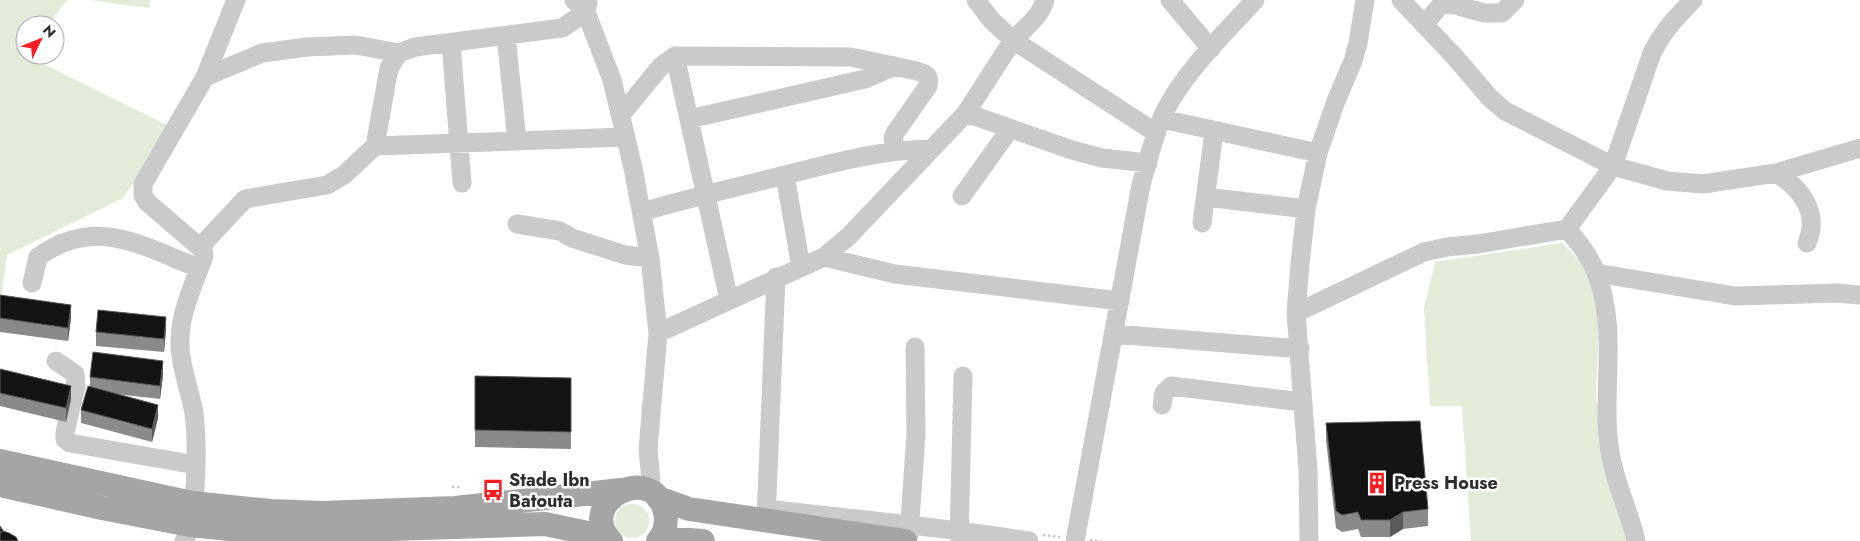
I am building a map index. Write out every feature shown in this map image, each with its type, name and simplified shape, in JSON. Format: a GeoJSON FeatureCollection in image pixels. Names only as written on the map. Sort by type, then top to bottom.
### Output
{"type":"FeatureCollection","features":[{"type":"Feature","properties":{"kind":"main road"},"geometry":{"type":"LineString","coordinates":[[0,461],[189,523]]}},
{"type":"Feature","properties":{"kind":"main road"},"geometry":{"type":"LineString","coordinates":[[0,485],[102,508],[189,523],[268,533],[323,529],[455,508],[643,488],[688,509],[766,514],[908,535]]}},
{"type":"Feature","properties":{"kind":"main road"},"geometry":{"type":"LineString","coordinates":[[609,539],[602,521],[605,505],[612,496],[623,489]]}},
{"type":"Feature","properties":{"kind":"main road"},"geometry":{"type":"LineString","coordinates":[[655,495],[664,507],[666,517],[659,539],[703,541]]}},
{"type":"Feature","properties":{"kind":"main road"},"geometry":{"type":"LineString","coordinates":[[323,529],[399,536],[545,524],[609,539]]}},
{"type":"Feature","properties":{"kind":"street"},"geometry":{"type":"LineString","coordinates":[[189,523],[196,465],[195,423],[180,345],[183,318],[204,256],[200,247],[147,202],[143,194],[143,184],[205,77],[236,0]]}},
{"type":"Feature","properties":{"kind":"street"},"geometry":{"type":"LineString","coordinates":[[976,0],[992,21],[1014,40],[1159,126],[1214,131],[1318,153]]}},
{"type":"Feature","properties":{"kind":"street"},"geometry":{"type":"LineString","coordinates":[[658,333],[776,277],[824,257],[849,236],[966,113],[1014,40],[1032,21],[1045,0]]}},
{"type":"Feature","properties":{"kind":"street"},"geometry":{"type":"LineString","coordinates":[[1170,0],[1211,49]]}},
{"type":"Feature","properties":{"kind":"street"},"geometry":{"type":"LineString","coordinates":[[1075,541],[1141,185],[1159,126],[1188,78],[1255,0]]}},
{"type":"Feature","properties":{"kind":"street"},"geometry":{"type":"LineString","coordinates":[[1309,541],[1308,470],[1296,313],[1306,209],[1318,153],[1336,101],[1353,62],[1365,0]]}},
{"type":"Feature","properties":{"kind":"street"},"geometry":{"type":"LineString","coordinates":[[1401,0],[1505,112],[1613,166],[1667,181],[1703,184],[1776,173],[1860,148]]}},
{"type":"Feature","properties":{"kind":"street"},"geometry":{"type":"LineString","coordinates":[[1424,25],[1440,6],[1448,3],[1484,13],[1502,13],[1515,0]]}},
{"type":"Feature","properties":{"kind":"street"},"geometry":{"type":"LineString","coordinates":[[1296,313],[1424,252],[1568,228],[1613,166],[1652,53],[1666,27],[1693,0]]}},
{"type":"Feature","properties":{"kind":"street"},"geometry":{"type":"LineString","coordinates":[[205,77],[262,53],[356,45],[399,53],[415,47],[562,28],[583,4],[612,80],[626,137],[650,258],[658,333],[648,449],[655,495]]}},
{"type":"Feature","properties":{"kind":"street"},"geometry":{"type":"LineString","coordinates":[[506,36],[517,141]]}},
{"type":"Feature","properties":{"kind":"street"},"geometry":{"type":"LineString","coordinates":[[451,43],[462,183]]}},
{"type":"Feature","properties":{"kind":"street"},"geometry":{"type":"LineString","coordinates":[[200,247],[245,199],[327,185],[344,175],[375,146],[389,68],[399,53]]}},
{"type":"Feature","properties":{"kind":"street"},"geometry":{"type":"LineString","coordinates":[[621,115],[661,66],[675,56],[851,56],[926,74],[929,79],[928,86],[892,139],[896,150]]}},
{"type":"Feature","properties":{"kind":"street"},"geometry":{"type":"LineString","coordinates":[[675,56],[729,300]]}},
{"type":"Feature","properties":{"kind":"street"},"geometry":{"type":"LineString","coordinates":[[689,119],[865,79],[895,66]]}},
{"type":"Feature","properties":{"kind":"street"},"geometry":{"type":"LineString","coordinates":[[966,113],[1080,152],[1102,158],[1148,163]]}},
{"type":"Feature","properties":{"kind":"street"},"geometry":{"type":"LineString","coordinates":[[962,196],[1010,129]]}},
{"type":"Feature","properties":{"kind":"street"},"geometry":{"type":"LineString","coordinates":[[1202,223],[1214,131]]}},
{"type":"Feature","properties":{"kind":"street"},"geometry":{"type":"LineString","coordinates":[[375,146],[626,137]]}},
{"type":"Feature","properties":{"kind":"street"},"geometry":{"type":"LineString","coordinates":[[642,212],[704,193],[862,156],[896,150],[930,149]]}},
{"type":"Feature","properties":{"kind":"street"},"geometry":{"type":"LineString","coordinates":[[1776,173],[1789,181],[1806,203],[1813,220],[1812,231],[1807,243]]}},
{"type":"Feature","properties":{"kind":"street"},"geometry":{"type":"LineString","coordinates":[[785,175],[801,267]]}},
{"type":"Feature","properties":{"kind":"street"},"geometry":{"type":"LineString","coordinates":[[1206,197],[1306,209]]}},
{"type":"Feature","properties":{"kind":"street"},"geometry":{"type":"LineString","coordinates":[[517,224],[560,231],[572,238],[626,255],[650,258]]}},
{"type":"Feature","properties":{"kind":"street"},"geometry":{"type":"LineString","coordinates":[[1568,228],[1584,250],[1596,272],[1604,300],[1609,330],[1606,414],[1611,458],[1636,541]]}},
{"type":"Feature","properties":{"kind":"street"},"geometry":{"type":"LineString","coordinates":[[32,283],[38,257],[75,237],[116,236],[199,268]]}},
{"type":"Feature","properties":{"kind":"street"},"geometry":{"type":"LineString","coordinates":[[824,257],[895,274],[1120,301]]}},
{"type":"Feature","properties":{"kind":"street"},"geometry":{"type":"LineString","coordinates":[[1596,272],[1735,296],[1837,293],[1860,295]]}},
{"type":"Feature","properties":{"kind":"street"},"geometry":{"type":"LineString","coordinates":[[766,514],[776,277]]}},
{"type":"Feature","properties":{"kind":"street"},"geometry":{"type":"LineString","coordinates":[[1113,334],[1300,349]]}},
{"type":"Feature","properties":{"kind":"street"},"geometry":{"type":"LineString","coordinates":[[915,347],[916,434],[908,535],[959,536],[985,533],[1029,541]]}},
{"type":"Feature","properties":{"kind":"street"},"geometry":{"type":"LineString","coordinates":[[56,361],[75,374],[76,386],[65,432],[65,438],[70,443],[196,465]]}},
{"type":"Feature","properties":{"kind":"street"},"geometry":{"type":"LineString","coordinates":[[959,536],[963,376]]}},
{"type":"Feature","properties":{"kind":"street"},"geometry":{"type":"LineString","coordinates":[[1162,405],[1164,393],[1170,386],[1302,402]]}},
{"type":"Feature","properties":{"kind":"street"},"geometry":{"type":"LineString","coordinates":[[623,489],[636,475],[648,449]]}},
{"type":"Feature","properties":{"kind":"green space"},"geometry":{"type":"Polygon","coordinates":[[[0,0],[67,0],[56,15],[15,15],[15,65],[45,65],[171,127],[123,198],[7,255],[0,308],[0,0]]]}},
{"type":"Feature","properties":{"kind":"green space"},"geometry":{"type":"Polygon","coordinates":[[[89,0],[150,0],[149,8],[89,0]]]}},
{"type":"Feature","properties":{"kind":"green space"},"geometry":{"type":"Polygon","coordinates":[[[1562,243],[1583,264],[1599,311],[1596,399],[1626,541],[1471,541],[1462,406],[1430,406],[1424,308],[1435,262],[1562,243]]]}},
{"type":"Feature","properties":{"kind":"green space"},"geometry":{"type":"Polygon","coordinates":[[[632,504],[644,509],[649,521],[644,533],[632,538],[620,533],[615,521],[620,509],[632,504]]]}},
{"type":"Feature","properties":{"kind":"building"},"geometry":{"type":"Polygon","coordinates":[[[0,295],[71,305],[68,328],[0,318],[0,295]]]}},
{"type":"Feature","properties":{"kind":"building"},"geometry":{"type":"Polygon","coordinates":[[[98,310],[166,317],[164,339],[96,332],[98,310]]]}},
{"type":"Feature","properties":{"kind":"building"},"geometry":{"type":"Polygon","coordinates":[[[93,352],[163,361],[160,386],[90,377],[93,352]]]}},
{"type":"Feature","properties":{"kind":"building"},"geometry":{"type":"Polygon","coordinates":[[[0,369],[71,386],[66,408],[0,393],[0,369]]]}},
{"type":"Feature","properties":{"kind":"building"},"geometry":{"type":"Polygon","coordinates":[[[475,376],[571,378],[571,432],[475,430],[475,376]]]}},
{"type":"Feature","properties":{"kind":"building"},"geometry":{"type":"Polygon","coordinates":[[[88,386],[158,405],[152,429],[81,410],[88,386]]]}},
{"type":"Feature","properties":{"kind":"building","name":"Press House"},"geometry":{"type":"Polygon","coordinates":[[[1420,421],[1428,509],[1403,512],[1390,520],[1361,520],[1358,512],[1342,515],[1336,511],[1326,423],[1420,421]]]}},
{"type":"Feature","properties":{"kind":"building"},"geometry":{"type":"Polygon","coordinates":[[[3,531],[16,537],[18,541],[0,541],[0,533],[3,531]]]}},
{"type":"Feature","properties":{"kind":"place","name":"Press House"},"geometry":{"type":"Point","coordinates":[1377,483]}},
{"type":"Feature","properties":{"kind":"place","name":"Stade Ibn Batouta"},"geometry":{"type":"Point","coordinates":[493,490]}}]}
